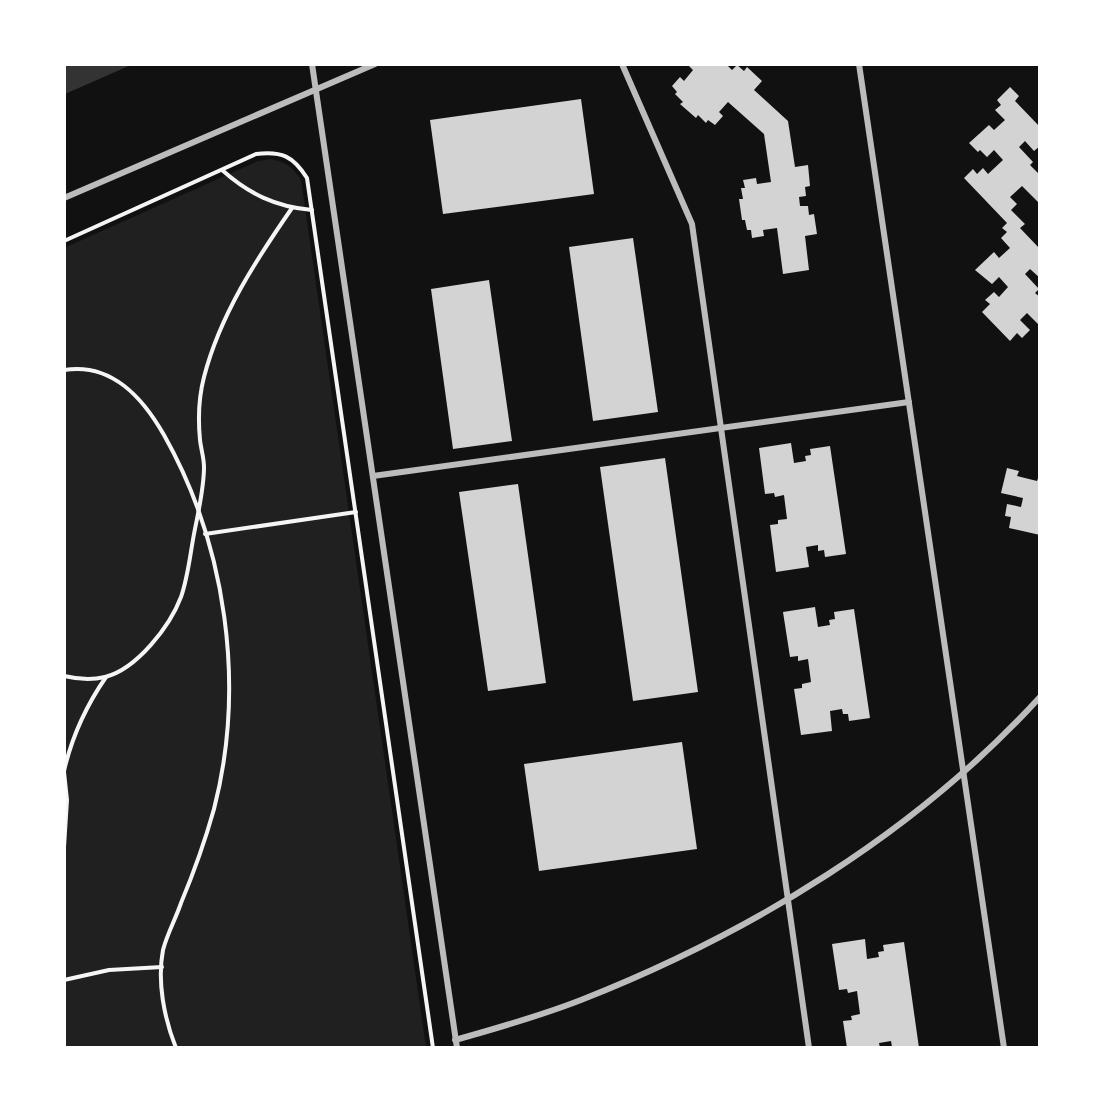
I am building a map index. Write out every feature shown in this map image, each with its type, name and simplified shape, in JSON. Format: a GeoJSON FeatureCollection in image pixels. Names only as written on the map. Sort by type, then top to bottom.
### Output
{"type":"FeatureCollection","features":[{"type":"Feature","properties":{"kind":"street"},"geometry":{"type":"LineString","coordinates":[[312,64],[456,1044],[638,976],[696,949],[787,898],[861,851],[913,813],[1010,730],[1040,698]]}},
{"type":"Feature","properties":{"kind":"street"},"geometry":{"type":"LineString","coordinates":[[64,198],[375,64]]}},
{"type":"Feature","properties":{"kind":"street"},"geometry":{"type":"LineString","coordinates":[[622,64],[692,224],[808,1047]]}},
{"type":"Feature","properties":{"kind":"street"},"geometry":{"type":"LineString","coordinates":[[859,64],[1004,1047]]}},
{"type":"Feature","properties":{"kind":"street"},"geometry":{"type":"LineString","coordinates":[[373,476],[909,402]]}},
{"type":"Feature","properties":{"kind":"path"},"geometry":{"type":"LineString","coordinates":[[64,241],[256,154],[271,152],[286,156],[299,165],[307,178],[433,1047]]}},
{"type":"Feature","properties":{"kind":"path"},"geometry":{"type":"LineString","coordinates":[[222,170],[254,194],[292,208],[312,210]]}},
{"type":"Feature","properties":{"kind":"path"},"geometry":{"type":"LineString","coordinates":[[64,676],[78,679],[106,677],[131,663],[152,644],[169,622],[181,596],[199,512],[204,467],[200,438],[200,409],[203,380],[211,352],[243,285],[266,245],[292,208]]}},
{"type":"Feature","properties":{"kind":"path"},"geometry":{"type":"LineString","coordinates":[[64,370],[94,371],[118,380],[138,396],[153,416],[171,447],[199,512],[218,584],[224,621],[228,695],[226,733],[214,806],[192,877],[163,949],[163,1006],[176,1047]]}},
{"type":"Feature","properties":{"kind":"path"},"geometry":{"type":"LineString","coordinates":[[205,534],[356,512]]}},
{"type":"Feature","properties":{"kind":"path"},"geometry":{"type":"LineString","coordinates":[[64,848],[67,800],[64,771],[84,712],[106,677]]}},
{"type":"Feature","properties":{"kind":"path"},"geometry":{"type":"LineString","coordinates":[[64,980],[109,970],[162,968]]}},
{"type":"Feature","properties":{"kind":"shaded area"},"geometry":{"type":"Polygon","coordinates":[[[65,64],[131,64],[131,65],[65,94],[65,64]]]}},
{"type":"Feature","properties":{"kind":"shaded area"},"geometry":{"type":"Polygon","coordinates":[[[271,159],[289,166],[301,180],[426,1047],[65,1047],[64,248],[258,161],[271,159]]]}},
{"type":"Feature","properties":{"kind":"building"},"geometry":{"type":"Polygon","coordinates":[[[687,64],[726,64],[732,70],[737,65],[744,71],[747,67],[762,81],[754,90],[788,121],[795,167],[808,165],[810,186],[805,187],[806,196],[799,197],[800,206],[808,206],[809,215],[814,214],[817,234],[805,236],[809,270],[783,274],[777,228],[763,230],[764,236],[752,238],[751,230],[747,230],[745,220],[742,220],[739,199],[743,199],[741,188],[745,188],[743,180],[756,178],[757,184],[771,182],[764,134],[728,102],[719,112],[723,116],[715,125],[708,120],[706,123],[698,115],[696,118],[680,104],[683,102],[675,94],[677,92],[672,86],[680,77],[684,81],[693,70],[687,64]]]}},
{"type":"Feature","properties":{"kind":"building"},"geometry":{"type":"Polygon","coordinates":[[[1010,87],[1019,96],[1015,101],[1040,127],[1040,146],[1034,151],[1025,141],[1019,147],[1033,162],[1030,165],[1040,175],[1040,201],[1038,202],[1022,186],[1010,197],[1017,204],[1011,210],[1025,224],[1020,228],[1040,249],[1040,278],[1030,269],[1025,274],[1039,289],[1035,293],[1040,297],[1040,326],[1027,313],[1020,320],[1030,330],[1022,338],[1017,333],[1010,341],[982,312],[990,304],[985,300],[994,292],[999,297],[1008,287],[999,277],[992,284],[975,270],[994,252],[999,258],[1010,248],[1001,238],[1007,232],[1002,228],[1007,223],[964,178],[973,169],[977,174],[983,168],[988,174],[1003,160],[994,150],[987,157],[969,143],[989,125],[994,130],[1005,120],[995,110],[1001,105],[997,100],[1010,87]]]}},
{"type":"Feature","properties":{"kind":"building"},"geometry":{"type":"Polygon","coordinates":[[[581,99],[594,194],[443,214],[430,120],[581,99]]]}},
{"type":"Feature","properties":{"kind":"building"},"geometry":{"type":"Polygon","coordinates":[[[633,238],[658,412],[593,421],[569,247],[633,238]]]}},
{"type":"Feature","properties":{"kind":"building"},"geometry":{"type":"Polygon","coordinates":[[[489,280],[512,441],[453,449],[431,289],[489,280]]]}},
{"type":"Feature","properties":{"kind":"building"},"geometry":{"type":"Polygon","coordinates":[[[791,443],[794,463],[806,461],[805,456],[811,455],[810,449],[830,446],[846,554],[825,557],[824,550],[818,551],[818,545],[806,547],[809,567],[776,572],[770,525],[778,524],[778,520],[787,519],[784,495],[775,497],[774,493],[765,494],[759,448],[791,443]]]}},
{"type":"Feature","properties":{"kind":"building"},"geometry":{"type":"Polygon","coordinates":[[[665,458],[698,692],[633,701],[600,467],[665,458]]]}},
{"type":"Feature","properties":{"kind":"building"},"geometry":{"type":"Polygon","coordinates":[[[1007,468],[1019,471],[1017,476],[1037,481],[1040,473],[1040,535],[1009,528],[1011,517],[1005,516],[1007,504],[1021,507],[1023,498],[1001,493],[1007,468]]]}},
{"type":"Feature","properties":{"kind":"building"},"geometry":{"type":"Polygon","coordinates":[[[518,484],[546,683],[488,691],[459,492],[518,484]]]}},
{"type":"Feature","properties":{"kind":"building"},"geometry":{"type":"Polygon","coordinates":[[[815,607],[818,627],[830,625],[829,620],[835,619],[834,612],[854,609],[870,718],[849,721],[848,714],[843,714],[842,709],[830,711],[832,731],[801,735],[794,689],[802,688],[802,684],[811,682],[808,659],[798,661],[798,656],[790,657],[783,612],[815,607]]]}},
{"type":"Feature","properties":{"kind":"building"},"geometry":{"type":"Polygon","coordinates":[[[682,742],[697,849],[539,871],[524,764],[682,742]]]}},
{"type":"Feature","properties":{"kind":"building"},"geometry":{"type":"Polygon","coordinates":[[[865,939],[867,959],[879,957],[878,952],[884,951],[883,945],[904,942],[919,1048],[892,1047],[891,1041],[879,1043],[880,1048],[847,1048],[843,1021],[852,1020],[851,1016],[860,1014],[857,991],[848,993],[847,989],[839,990],[832,944],[865,939]]]}}]}
